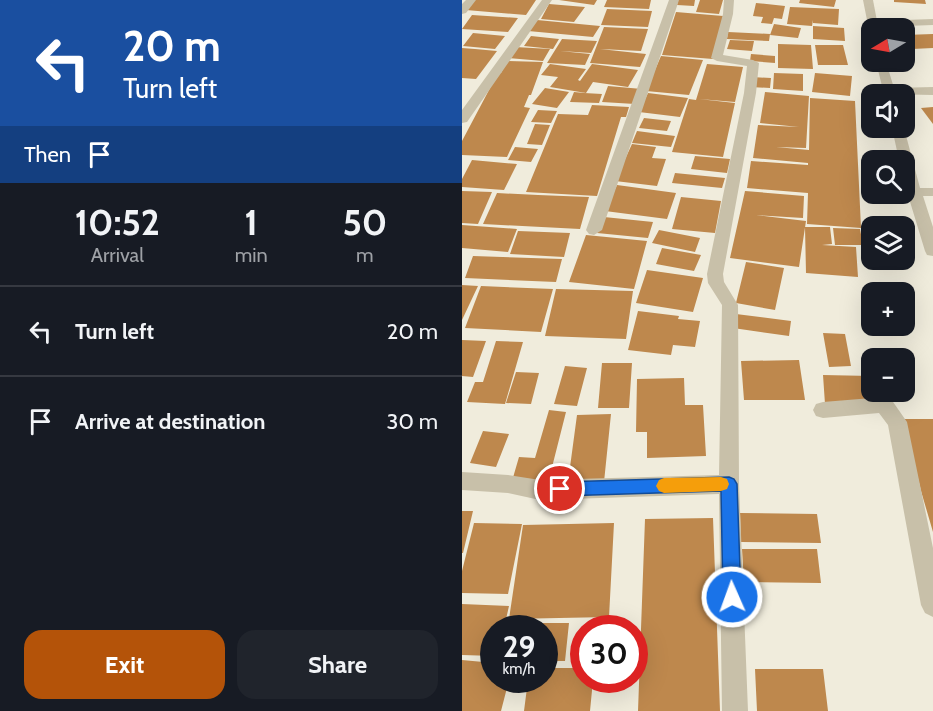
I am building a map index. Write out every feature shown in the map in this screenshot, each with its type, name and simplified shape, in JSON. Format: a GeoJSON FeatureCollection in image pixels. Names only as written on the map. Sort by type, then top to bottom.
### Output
{"type":"FeatureCollection","features":[{"type":"Feature","properties":{"kind":"street"},"geometry":{"type":"LineString","coordinates":[[462,10],[471,0]]}},
{"type":"Feature","properties":{"kind":"street"},"geometry":{"type":"LineString","coordinates":[[462,119],[547,0]]}},
{"type":"Feature","properties":{"kind":"street"},"geometry":{"type":"LineString","coordinates":[[594,230],[674,0]]}},
{"type":"Feature","properties":{"kind":"street"},"geometry":{"type":"LineString","coordinates":[[729,0],[728,14],[717,58],[753,63],[750,93],[714,274],[721,293],[730,305],[729,484],[735,711]]}},
{"type":"Feature","properties":{"kind":"street"},"geometry":{"type":"LineString","coordinates":[[868,0],[871,18]]}},
{"type":"Feature","properties":{"kind":"street"},"geometry":{"type":"LineString","coordinates":[[915,23],[933,22]]}},
{"type":"Feature","properties":{"kind":"street"},"geometry":{"type":"LineString","coordinates":[[915,92],[933,91]]}},
{"type":"Feature","properties":{"kind":"street"},"geometry":{"type":"LineString","coordinates":[[915,192],[933,192]]}},
{"type":"Feature","properties":{"kind":"street"},"geometry":{"type":"LineString","coordinates":[[915,195],[933,251]]}},
{"type":"Feature","properties":{"kind":"street"},"geometry":{"type":"LineString","coordinates":[[824,410],[884,405],[897,422],[933,605]]}},
{"type":"Feature","properties":{"kind":"street"},"geometry":{"type":"LineString","coordinates":[[462,481],[508,484],[540,490],[729,484]]}},
{"type":"Feature","properties":{"kind":"building"},"geometry":{"type":"Polygon","coordinates":[[[475,0],[536,0],[526,15],[466,10],[475,0]]]}},
{"type":"Feature","properties":{"kind":"building"},"geometry":{"type":"Polygon","coordinates":[[[559,0],[597,0],[594,5],[559,0]]]}},
{"type":"Feature","properties":{"kind":"building"},"geometry":{"type":"Polygon","coordinates":[[[607,0],[651,0],[649,9],[604,7],[607,0]]]}},
{"type":"Feature","properties":{"kind":"building"},"geometry":{"type":"Polygon","coordinates":[[[678,0],[695,0],[694,6],[677,5],[678,0]]]}},
{"type":"Feature","properties":{"kind":"building"},"geometry":{"type":"Polygon","coordinates":[[[700,0],[723,0],[719,14],[696,12],[700,0]]]}},
{"type":"Feature","properties":{"kind":"building"},"geometry":{"type":"Polygon","coordinates":[[[800,0],[836,0],[834,7],[799,3],[800,0]]]}},
{"type":"Feature","properties":{"kind":"building"},"geometry":{"type":"Polygon","coordinates":[[[894,0],[925,0],[926,4],[894,2],[894,0]]]}},
{"type":"Feature","properties":{"kind":"building"},"geometry":{"type":"Polygon","coordinates":[[[756,3],[785,6],[782,19],[774,18],[772,24],[761,23],[763,17],[753,16],[756,3]]]}},
{"type":"Feature","properties":{"kind":"building"},"geometry":{"type":"Polygon","coordinates":[[[549,4],[585,7],[574,22],[541,19],[549,4]]]}},
{"type":"Feature","properties":{"kind":"building"},"geometry":{"type":"Polygon","coordinates":[[[790,7],[839,9],[838,25],[813,23],[813,20],[812,26],[787,24],[790,7]]]}},
{"type":"Feature","properties":{"kind":"building"},"geometry":{"type":"Polygon","coordinates":[[[607,9],[652,11],[648,27],[601,25],[607,9]]]}},
{"type":"Feature","properties":{"kind":"building"},"geometry":{"type":"Polygon","coordinates":[[[676,12],[723,16],[713,59],[662,55],[676,12]]]}},
{"type":"Feature","properties":{"kind":"building"},"geometry":{"type":"Polygon","coordinates":[[[472,15],[518,18],[508,32],[462,29],[472,15]]]}},
{"type":"Feature","properties":{"kind":"building"},"geometry":{"type":"Polygon","coordinates":[[[537,20],[600,26],[593,37],[528,31],[537,20]]]}},
{"type":"Feature","properties":{"kind":"building"},"geometry":{"type":"Polygon","coordinates":[[[774,24],[801,28],[798,38],[770,35],[774,24]]]}},
{"type":"Feature","properties":{"kind":"building"},"geometry":{"type":"Polygon","coordinates":[[[813,26],[844,28],[845,41],[813,39],[813,26]]]}},
{"type":"Feature","properties":{"kind":"building"},"geometry":{"type":"Polygon","coordinates":[[[604,27],[648,29],[641,51],[600,49],[646,54],[640,67],[590,63],[604,27]]]}},
{"type":"Feature","properties":{"kind":"building"},"geometry":{"type":"Polygon","coordinates":[[[728,32],[770,34],[769,41],[727,39],[728,32]]]}},
{"type":"Feature","properties":{"kind":"building"},"geometry":{"type":"Polygon","coordinates":[[[473,33],[505,36],[495,49],[463,46],[473,33]]]}},
{"type":"Feature","properties":{"kind":"building"},"geometry":{"type":"Polygon","coordinates":[[[933,34],[933,48],[915,49],[915,35],[933,34]]]}},
{"type":"Feature","properties":{"kind":"building"},"geometry":{"type":"Polygon","coordinates":[[[531,36],[559,39],[553,49],[524,46],[531,36]]]}},
{"type":"Feature","properties":{"kind":"building"},"geometry":{"type":"Polygon","coordinates":[[[562,39],[597,41],[591,53],[560,51],[590,54],[585,65],[547,63],[562,39]]]}},
{"type":"Feature","properties":{"kind":"building"},"geometry":{"type":"Polygon","coordinates":[[[730,40],[754,41],[752,51],[727,49],[730,40]]]}},
{"type":"Feature","properties":{"kind":"building"},"geometry":{"type":"Polygon","coordinates":[[[778,44],[811,45],[813,69],[778,68],[778,44]]]}},
{"type":"Feature","properties":{"kind":"building"},"geometry":{"type":"Polygon","coordinates":[[[815,45],[843,45],[848,65],[818,65],[815,45]]]}},
{"type":"Feature","properties":{"kind":"building"},"geometry":{"type":"Polygon","coordinates":[[[515,47],[550,49],[543,61],[508,58],[515,47]]]}},
{"type":"Feature","properties":{"kind":"building"},"geometry":{"type":"Polygon","coordinates":[[[462,48],[497,51],[476,79],[462,78],[462,48]]]}},
{"type":"Feature","properties":{"kind":"building"},"geometry":{"type":"Polygon","coordinates":[[[751,54],[775,56],[775,63],[750,61],[751,54]]]}},
{"type":"Feature","properties":{"kind":"building"},"geometry":{"type":"Polygon","coordinates":[[[661,56],[703,60],[689,95],[646,91],[661,56]]]}},
{"type":"Feature","properties":{"kind":"building"},"geometry":{"type":"Polygon","coordinates":[[[507,61],[543,62],[524,107],[530,108],[507,157],[462,155],[462,141],[498,73],[501,73],[507,61]]]}},
{"type":"Feature","properties":{"kind":"building"},"geometry":{"type":"Polygon","coordinates":[[[550,64],[586,69],[578,80],[580,81],[592,64],[638,70],[628,87],[593,82],[586,93],[550,87],[558,77],[541,75],[550,64]]]}},
{"type":"Feature","properties":{"kind":"building"},"geometry":{"type":"Polygon","coordinates":[[[707,64],[743,67],[735,102],[699,99],[735,103],[723,157],[672,152],[689,99],[696,100],[707,64]]]}},
{"type":"Feature","properties":{"kind":"building"},"geometry":{"type":"Polygon","coordinates":[[[774,73],[803,74],[803,91],[773,89],[774,73]]]}},
{"type":"Feature","properties":{"kind":"building"},"geometry":{"type":"Polygon","coordinates":[[[815,73],[852,76],[850,96],[812,92],[815,73]]]}},
{"type":"Feature","properties":{"kind":"building"},"geometry":{"type":"Polygon","coordinates":[[[752,77],[771,78],[770,88],[750,87],[752,77]]]}},
{"type":"Feature","properties":{"kind":"building"},"geometry":{"type":"Polygon","coordinates":[[[608,86],[642,89],[635,104],[602,102],[608,86]]]}},
{"type":"Feature","properties":{"kind":"building"},"geometry":{"type":"Polygon","coordinates":[[[545,88],[569,92],[557,108],[532,104],[545,88]]]}},
{"type":"Feature","properties":{"kind":"building"},"geometry":{"type":"Polygon","coordinates":[[[574,92],[602,94],[599,103],[570,102],[574,92]]]}},
{"type":"Feature","properties":{"kind":"building"},"geometry":{"type":"Polygon","coordinates":[[[765,92],[809,96],[806,148],[776,147],[809,150],[810,98],[855,101],[861,228],[807,224],[808,193],[747,188],[751,161],[808,165],[808,163],[753,158],[758,125],[799,127],[760,123],[765,92]]]}},
{"type":"Feature","properties":{"kind":"building"},"geometry":{"type":"Polygon","coordinates":[[[648,93],[688,98],[680,117],[639,112],[648,93]]]}},
{"type":"Feature","properties":{"kind":"building"},"geometry":{"type":"Polygon","coordinates":[[[592,105],[629,107],[626,117],[621,117],[597,196],[526,192],[558,114],[588,115],[592,105]]]}},
{"type":"Feature","properties":{"kind":"building"},"geometry":{"type":"Polygon","coordinates":[[[933,107],[933,124],[921,108],[933,107]]]}},
{"type":"Feature","properties":{"kind":"building"},"geometry":{"type":"Polygon","coordinates":[[[538,110],[557,111],[551,123],[531,122],[538,110]]]}},
{"type":"Feature","properties":{"kind":"building"},"geometry":{"type":"Polygon","coordinates":[[[644,118],[671,121],[667,131],[639,128],[644,118]]]}},
{"type":"Feature","properties":{"kind":"building"},"geometry":{"type":"Polygon","coordinates":[[[535,124],[550,125],[542,145],[527,144],[535,124]]]}},
{"type":"Feature","properties":{"kind":"building"},"geometry":{"type":"Polygon","coordinates":[[[637,131],[675,136],[671,147],[632,143],[637,131]]]}},
{"type":"Feature","properties":{"kind":"building"},"geometry":{"type":"Polygon","coordinates":[[[632,144],[656,147],[652,158],[666,159],[657,186],[615,181],[632,144]]]}},
{"type":"Feature","properties":{"kind":"building"},"geometry":{"type":"Polygon","coordinates":[[[515,147],[538,149],[531,162],[508,160],[515,147]]]}},
{"type":"Feature","properties":{"kind":"building"},"geometry":{"type":"Polygon","coordinates":[[[695,156],[730,159],[727,173],[691,169],[695,156]]]}},
{"type":"Feature","properties":{"kind":"building"},"geometry":{"type":"Polygon","coordinates":[[[472,160],[517,164],[504,190],[462,187],[462,179],[472,160]]]}},
{"type":"Feature","properties":{"kind":"building"},"geometry":{"type":"Polygon","coordinates":[[[675,173],[725,178],[722,188],[672,183],[675,173]]]}},
{"type":"Feature","properties":{"kind":"building"},"geometry":{"type":"Polygon","coordinates":[[[617,185],[676,193],[667,219],[605,211],[617,185]]]}},
{"type":"Feature","properties":{"kind":"building"},"geometry":{"type":"Polygon","coordinates":[[[462,191],[492,192],[478,224],[462,223],[462,191]]]}},
{"type":"Feature","properties":{"kind":"building"},"geometry":{"type":"Polygon","coordinates":[[[745,191],[804,196],[803,218],[756,215],[806,221],[799,267],[730,258],[745,191]]]}},
{"type":"Feature","properties":{"kind":"building"},"geometry":{"type":"Polygon","coordinates":[[[497,193],[589,197],[580,229],[483,224],[497,193]]]}},
{"type":"Feature","properties":{"kind":"building"},"geometry":{"type":"Polygon","coordinates":[[[681,197],[721,201],[715,233],[672,229],[681,197]]]}},
{"type":"Feature","properties":{"kind":"building"},"geometry":{"type":"Polygon","coordinates":[[[604,217],[653,222],[648,238],[597,233],[604,217]]]}},
{"type":"Feature","properties":{"kind":"building"},"geometry":{"type":"Polygon","coordinates":[[[462,225],[517,229],[508,252],[462,248],[462,225]]]}},
{"type":"Feature","properties":{"kind":"building"},"geometry":{"type":"Polygon","coordinates":[[[805,227],[830,227],[832,244],[822,245],[856,247],[858,277],[806,273],[805,227]]]}},
{"type":"Feature","properties":{"kind":"building"},"geometry":{"type":"Polygon","coordinates":[[[833,228],[860,229],[861,245],[835,245],[833,228]]]}},
{"type":"Feature","properties":{"kind":"building"},"geometry":{"type":"Polygon","coordinates":[[[659,230],[700,238],[695,252],[652,243],[659,230]]]}},
{"type":"Feature","properties":{"kind":"building"},"geometry":{"type":"Polygon","coordinates":[[[518,231],[570,233],[564,257],[510,254],[518,231]]]}},
{"type":"Feature","properties":{"kind":"building"},"geometry":{"type":"Polygon","coordinates":[[[586,235],[647,241],[634,289],[569,282],[586,235]]]}},
{"type":"Feature","properties":{"kind":"building"},"geometry":{"type":"Polygon","coordinates":[[[662,248],[701,255],[694,271],[656,264],[662,248]]]}},
{"type":"Feature","properties":{"kind":"building"},"geometry":{"type":"Polygon","coordinates":[[[473,256],[562,259],[556,282],[465,278],[473,256]]]}},
{"type":"Feature","properties":{"kind":"building"},"geometry":{"type":"Polygon","coordinates":[[[746,262],[784,268],[775,310],[736,303],[746,262]]]}},
{"type":"Feature","properties":{"kind":"building"},"geometry":{"type":"Polygon","coordinates":[[[647,270],[703,278],[693,312],[636,303],[647,270]]]}},
{"type":"Feature","properties":{"kind":"building"},"geometry":{"type":"Polygon","coordinates":[[[462,285],[478,286],[462,320],[462,285]]]}},
{"type":"Feature","properties":{"kind":"building"},"geometry":{"type":"Polygon","coordinates":[[[481,286],[553,289],[541,332],[465,328],[481,286]]]}},
{"type":"Feature","properties":{"kind":"building"},"geometry":{"type":"Polygon","coordinates":[[[556,289],[633,291],[626,339],[545,336],[556,289]]]}},
{"type":"Feature","properties":{"kind":"building"},"geometry":{"type":"Polygon","coordinates":[[[638,311],[700,321],[695,347],[673,345],[671,355],[628,350],[638,311]]]}},
{"type":"Feature","properties":{"kind":"building"},"geometry":{"type":"Polygon","coordinates":[[[736,314],[791,321],[789,336],[733,328],[736,314]]]}},
{"type":"Feature","properties":{"kind":"building"},"geometry":{"type":"Polygon","coordinates":[[[823,333],[845,334],[851,366],[829,367],[823,333]]]}},
{"type":"Feature","properties":{"kind":"building"},"geometry":{"type":"Polygon","coordinates":[[[462,340],[486,341],[473,377],[462,376],[462,340]]]}},
{"type":"Feature","properties":{"kind":"building"},"geometry":{"type":"Polygon","coordinates":[[[496,341],[523,342],[505,404],[467,402],[475,382],[483,382],[496,341]]]}},
{"type":"Feature","properties":{"kind":"building"},"geometry":{"type":"Polygon","coordinates":[[[799,360],[805,400],[744,400],[741,361],[799,360]]]}},
{"type":"Feature","properties":{"kind":"building"},"geometry":{"type":"Polygon","coordinates":[[[602,363],[632,363],[629,408],[598,408],[602,363]]]}},
{"type":"Feature","properties":{"kind":"building"},"geometry":{"type":"Polygon","coordinates":[[[565,366],[587,368],[577,406],[554,404],[565,366]]]}},
{"type":"Feature","properties":{"kind":"building"},"geometry":{"type":"Polygon","coordinates":[[[516,372],[539,373],[531,404],[506,403],[516,372]]]}},
{"type":"Feature","properties":{"kind":"building"},"geometry":{"type":"Polygon","coordinates":[[[823,375],[861,376],[861,402],[875,402],[876,406],[825,404],[823,375]]]}},
{"type":"Feature","properties":{"kind":"building"},"geometry":{"type":"Polygon","coordinates":[[[684,378],[685,405],[703,405],[706,456],[647,458],[647,432],[636,432],[637,379],[684,378]]]}},
{"type":"Feature","properties":{"kind":"building"},"geometry":{"type":"Polygon","coordinates":[[[549,410],[566,412],[548,483],[512,481],[519,457],[535,458],[549,410]]]}},
{"type":"Feature","properties":{"kind":"building"},"geometry":{"type":"Polygon","coordinates":[[[611,414],[604,482],[568,482],[577,415],[611,414]]]}},
{"type":"Feature","properties":{"kind":"building"},"geometry":{"type":"Polygon","coordinates":[[[904,419],[933,419],[933,532],[921,491],[904,419]]]}},
{"type":"Feature","properties":{"kind":"building"},"geometry":{"type":"Polygon","coordinates":[[[483,431],[509,434],[496,467],[470,463],[483,431]]]}},
{"type":"Feature","properties":{"kind":"building"},"geometry":{"type":"Polygon","coordinates":[[[462,511],[473,511],[463,553],[462,553],[462,511]]]}},
{"type":"Feature","properties":{"kind":"building"},"geometry":{"type":"Polygon","coordinates":[[[740,513],[817,514],[821,543],[741,542],[740,513]]]}},
{"type":"Feature","properties":{"kind":"building"},"geometry":{"type":"Polygon","coordinates":[[[713,518],[720,711],[638,711],[639,693],[648,693],[648,615],[642,615],[645,519],[713,518]]]}},
{"type":"Feature","properties":{"kind":"building"},"geometry":{"type":"Polygon","coordinates":[[[474,523],[522,524],[508,594],[462,593],[462,571],[474,523]]]}},
{"type":"Feature","properties":{"kind":"building"},"geometry":{"type":"Polygon","coordinates":[[[614,523],[609,615],[570,615],[570,618],[558,618],[558,615],[510,615],[523,525],[614,523]]]}},
{"type":"Feature","properties":{"kind":"building"},"geometry":{"type":"Polygon","coordinates":[[[742,549],[817,549],[821,583],[744,582],[742,549]]]}},
{"type":"Feature","properties":{"kind":"building"},"geometry":{"type":"Polygon","coordinates":[[[462,604],[509,606],[507,615],[480,615],[480,656],[462,655],[462,604]]]}},
{"type":"Feature","properties":{"kind":"building"},"geometry":{"type":"Polygon","coordinates":[[[558,623],[569,623],[565,661],[558,661],[558,623]]]}},
{"type":"Feature","properties":{"kind":"building"},"geometry":{"type":"Polygon","coordinates":[[[462,660],[480,662],[480,693],[506,693],[501,711],[462,711],[462,660]]]}},
{"type":"Feature","properties":{"kind":"building"},"geometry":{"type":"Polygon","coordinates":[[[558,668],[570,668],[570,693],[592,693],[590,711],[524,711],[526,693],[558,693],[558,668]]]}},
{"type":"Feature","properties":{"kind":"building"},"geometry":{"type":"Polygon","coordinates":[[[755,669],[823,669],[828,711],[757,711],[755,669]]]}},
{"type":"Feature","properties":{"kind":"slow traffic"},"geometry":{"type":"LineString","coordinates":[[664,486],[721,484]]}},
{"type":"Feature","properties":{"kind":"route"},"geometry":{"type":"LineString","coordinates":[[560,489],[729,484],[732,597]]}}]}
